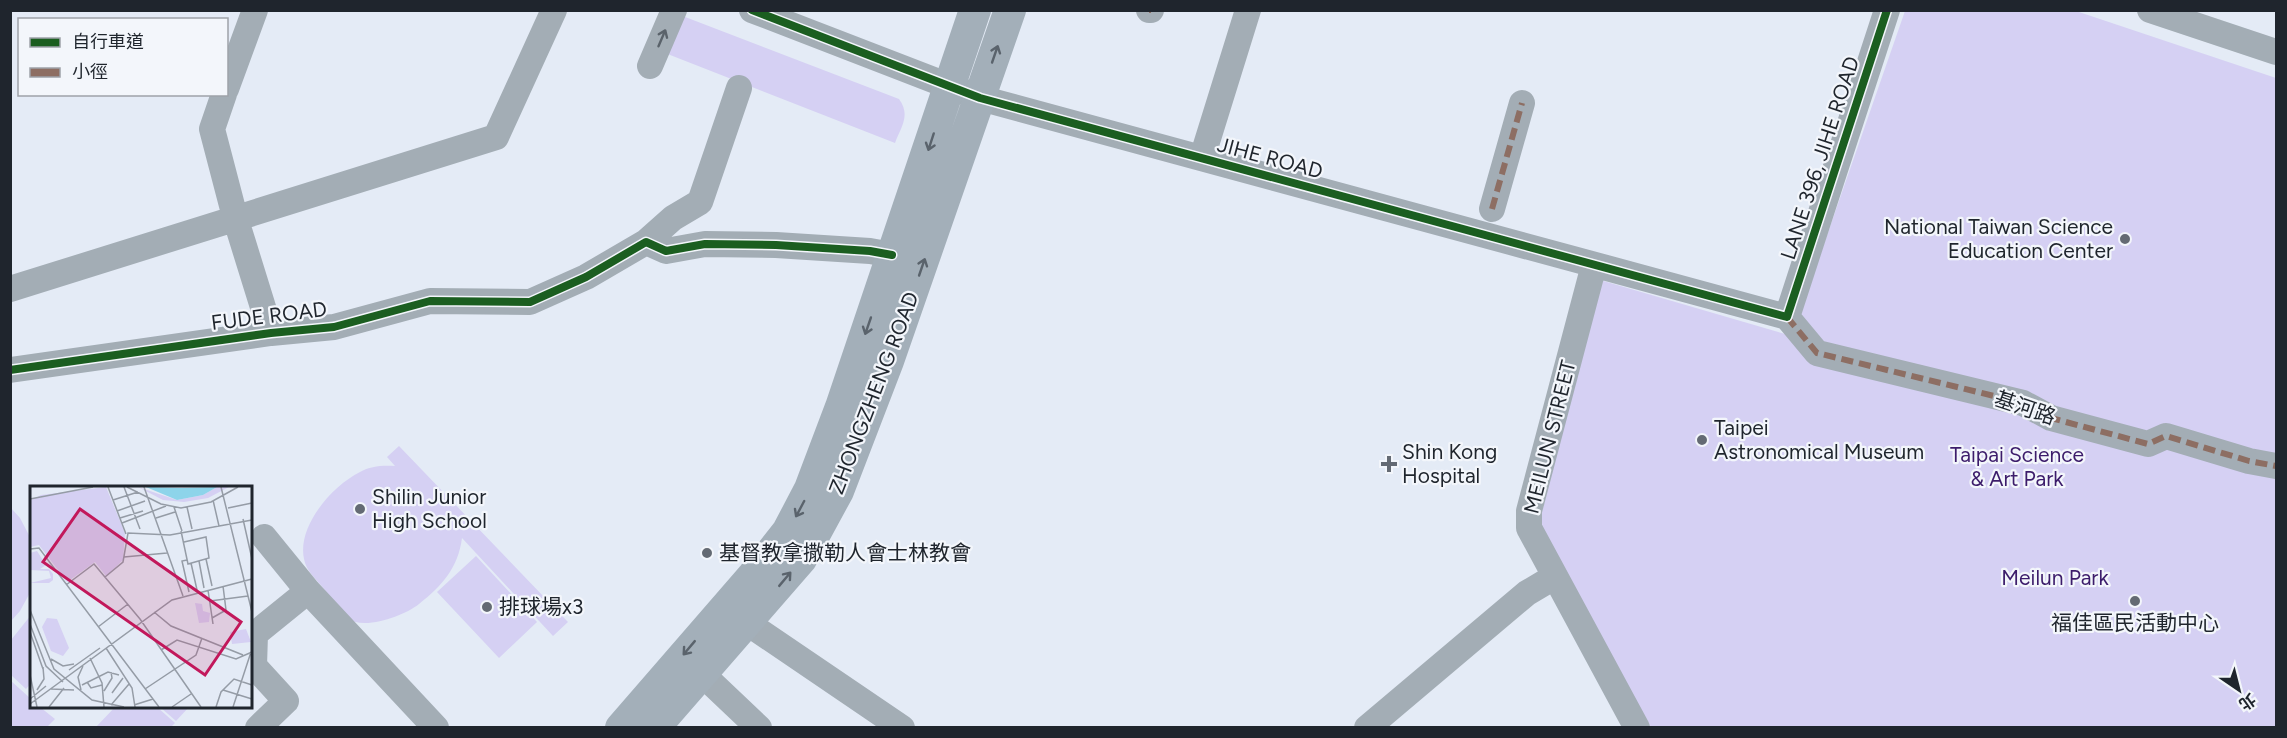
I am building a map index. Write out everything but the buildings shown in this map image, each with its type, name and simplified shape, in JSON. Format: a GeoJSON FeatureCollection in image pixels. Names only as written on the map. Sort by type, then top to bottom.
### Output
{"type":"FeatureCollection","features":[{"type":"Feature","properties":{"kind":"main road","name":"ZHONGZHENG ROAD"},"geometry":{"type":"LineString","coordinates":[[654,728],[701,673],[788,531],[810,489],[841,407],[975,10]]}},
{"type":"Feature","properties":{"kind":"main road","name":"ZHONGZHENG ROAD"},"geometry":{"type":"LineString","coordinates":[[621,728],[737,614],[801,559],[838,490],[872,405],[1010,10]]}},
{"type":"Feature","properties":{"kind":"street"},"geometry":{"type":"LineString","coordinates":[[228,83],[255,10]]}},
{"type":"Feature","properties":{"kind":"street"},"geometry":{"type":"LineString","coordinates":[[10,289],[496,137],[554,10]]}},
{"type":"Feature","properties":{"kind":"street"},"geometry":{"type":"LineString","coordinates":[[650,66],[674,10]]}},
{"type":"Feature","properties":{"kind":"street","name":"JIHE ROAD"},"geometry":{"type":"LineString","coordinates":[[752,10],[981,98],[1786,317]]}},
{"type":"Feature","properties":{"kind":"street"},"geometry":{"type":"LineString","coordinates":[[1202,159],[1248,10]]}},
{"type":"Feature","properties":{"kind":"street","name":"LANE 396, JIHE ROAD"},"geometry":{"type":"LineString","coordinates":[[1786,317],[1887,10]]}},
{"type":"Feature","properties":{"kind":"street"},"geometry":{"type":"LineString","coordinates":[[2150,10],[2277,52]]}},
{"type":"Feature","properties":{"kind":"street"},"geometry":{"type":"LineString","coordinates":[[739,88],[700,202],[673,218],[646,242],[666,251],[705,244],[764,245],[870,251],[892,255]]}},
{"type":"Feature","properties":{"kind":"street"},"geometry":{"type":"LineString","coordinates":[[223,96],[212,129],[235,217],[271,333]]}},
{"type":"Feature","properties":{"kind":"street"},"geometry":{"type":"LineString","coordinates":[[1492,209],[1522,103]]}},
{"type":"Feature","properties":{"kind":"street","name":"FUDE ROAD"},"geometry":{"type":"LineString","coordinates":[[10,370],[271,333],[334,327],[430,301],[530,302],[586,278],[646,242]]}},
{"type":"Feature","properties":{"kind":"street","name":"MEILUN STREET"},"geometry":{"type":"LineString","coordinates":[[1594,265],[1528,511],[1529,528],[1637,728]]}},
{"type":"Feature","properties":{"kind":"street","name":"基河路"},"geometry":{"type":"LineString","coordinates":[[1786,317],[1817,353],[2023,403],[2051,418],[2148,444],[2166,436],[2249,461],[2277,466]]}},
{"type":"Feature","properties":{"kind":"street"},"geometry":{"type":"LineString","coordinates":[[264,537],[308,591],[436,728]]}},
{"type":"Feature","properties":{"kind":"street"},"geometry":{"type":"LineString","coordinates":[[1366,728],[1527,594],[1554,577]]}},
{"type":"Feature","properties":{"kind":"street"},"geometry":{"type":"LineString","coordinates":[[271,723],[286,701],[254,666],[255,634],[308,591]]}},
{"type":"Feature","properties":{"kind":"street"},"geometry":{"type":"LineString","coordinates":[[737,614],[902,728]]}},
{"type":"Feature","properties":{"kind":"street"},"geometry":{"type":"LineString","coordinates":[[701,673],[759,728]]}},
{"type":"Feature","properties":{"kind":"green space","name":"Taipai Science & Art Park"},"geometry":{"type":"Polygon","coordinates":[[[1905,11],[2076,11],[2276,78],[2276,727],[1651,727],[1543,541],[1540,520],[1600,280],[1792,336],[1905,11]]]}},
{"type":"Feature","properties":{"kind":"green space"},"geometry":{"type":"Polygon","coordinates":[[[680,15],[899,99],[905,116],[895,143],[665,53],[680,15]]]}},
{"type":"Feature","properties":{"kind":"green space"},"geometry":{"type":"Polygon","coordinates":[[[399,446],[568,622],[553,636],[462,538],[457,558],[448,576],[412,609],[384,620],[363,623],[354,622],[340,612],[305,563],[303,546],[306,533],[319,508],[349,478],[372,467],[395,466],[387,457],[399,446]]]}},
{"type":"Feature","properties":{"kind":"green space"},"geometry":{"type":"Polygon","coordinates":[[[11,508],[20,518],[30,537],[30,593],[20,611],[11,621],[11,508]]]}},
{"type":"Feature","properties":{"kind":"green space","name":"排球場x3"},"geometry":{"type":"Polygon","coordinates":[[[476,556],[537,622],[499,658],[437,592],[476,556]]]}},
{"type":"Feature","properties":{"kind":"green space"},"geometry":{"type":"Polygon","coordinates":[[[30,616],[30,684],[26,689],[11,675],[11,640],[30,616]]]}},
{"type":"Feature","properties":{"kind":"green space"},"geometry":{"type":"Polygon","coordinates":[[[10,680],[30,698],[30,708],[41,708],[55,719],[47,727],[11,727],[10,680]]]}},
{"type":"Feature","properties":{"kind":"green space"},"geometry":{"type":"Polygon","coordinates":[[[114,708],[158,708],[175,723],[171,727],[96,727],[114,708]]]}},
{"type":"Feature","properties":{"kind":"green space"},"geometry":{"type":"Polygon","coordinates":[[[161,708],[188,708],[176,721],[161,708]]]}},
{"type":"Feature","properties":{"kind":"marked path"},"geometry":{"type":"LineString","coordinates":[[1492,209],[1522,103]]}},
{"type":"Feature","properties":{"kind":"marked path"},"geometry":{"type":"LineString","coordinates":[[1787,317],[1817,353],[2023,403],[2051,418],[2148,444],[2166,436],[2249,461],[2276,466]]}},
{"type":"Feature","properties":{"kind":"cycle path"},"geometry":{"type":"LineString","coordinates":[[752,10],[980,98],[1787,317],[1887,10]]}},
{"type":"Feature","properties":{"kind":"cycle path"},"geometry":{"type":"LineString","coordinates":[[10,370],[271,333],[334,327],[430,301],[530,302],[586,277],[646,242],[666,251],[705,244],[776,245],[870,251],[892,255]]}},
{"type":"Feature","properties":{"kind":"place","name":"National Taiwan Science Education Center"},"geometry":{"type":"Point","coordinates":[2125,239]}},
{"type":"Feature","properties":{"kind":"place","name":"Taipei Astronomical Museum"},"geometry":{"type":"Point","coordinates":[1702,440]}},
{"type":"Feature","properties":{"kind":"place","name":"Shin Kong Hospital"},"geometry":{"type":"Point","coordinates":[1389,464]}},
{"type":"Feature","properties":{"kind":"place","name":"Shilin Junior High School"},"geometry":{"type":"Point","coordinates":[360,509]}},
{"type":"Feature","properties":{"kind":"place","name":"基督教拿撒勒人會士林教會"},"geometry":{"type":"Point","coordinates":[707,553]}},
{"type":"Feature","properties":{"kind":"place","name":"福佳區民活動中心"},"geometry":{"type":"Point","coordinates":[2135,601]}},
{"type":"Feature","properties":{"kind":"place","name":"排球場x3"},"geometry":{"type":"Point","coordinates":[487,607]}},
{"type":"Feature","properties":{"kind":"park label","name":"Meilun Park"},"geometry":{"type":"Point","coordinates":[2055,578]}}]}
